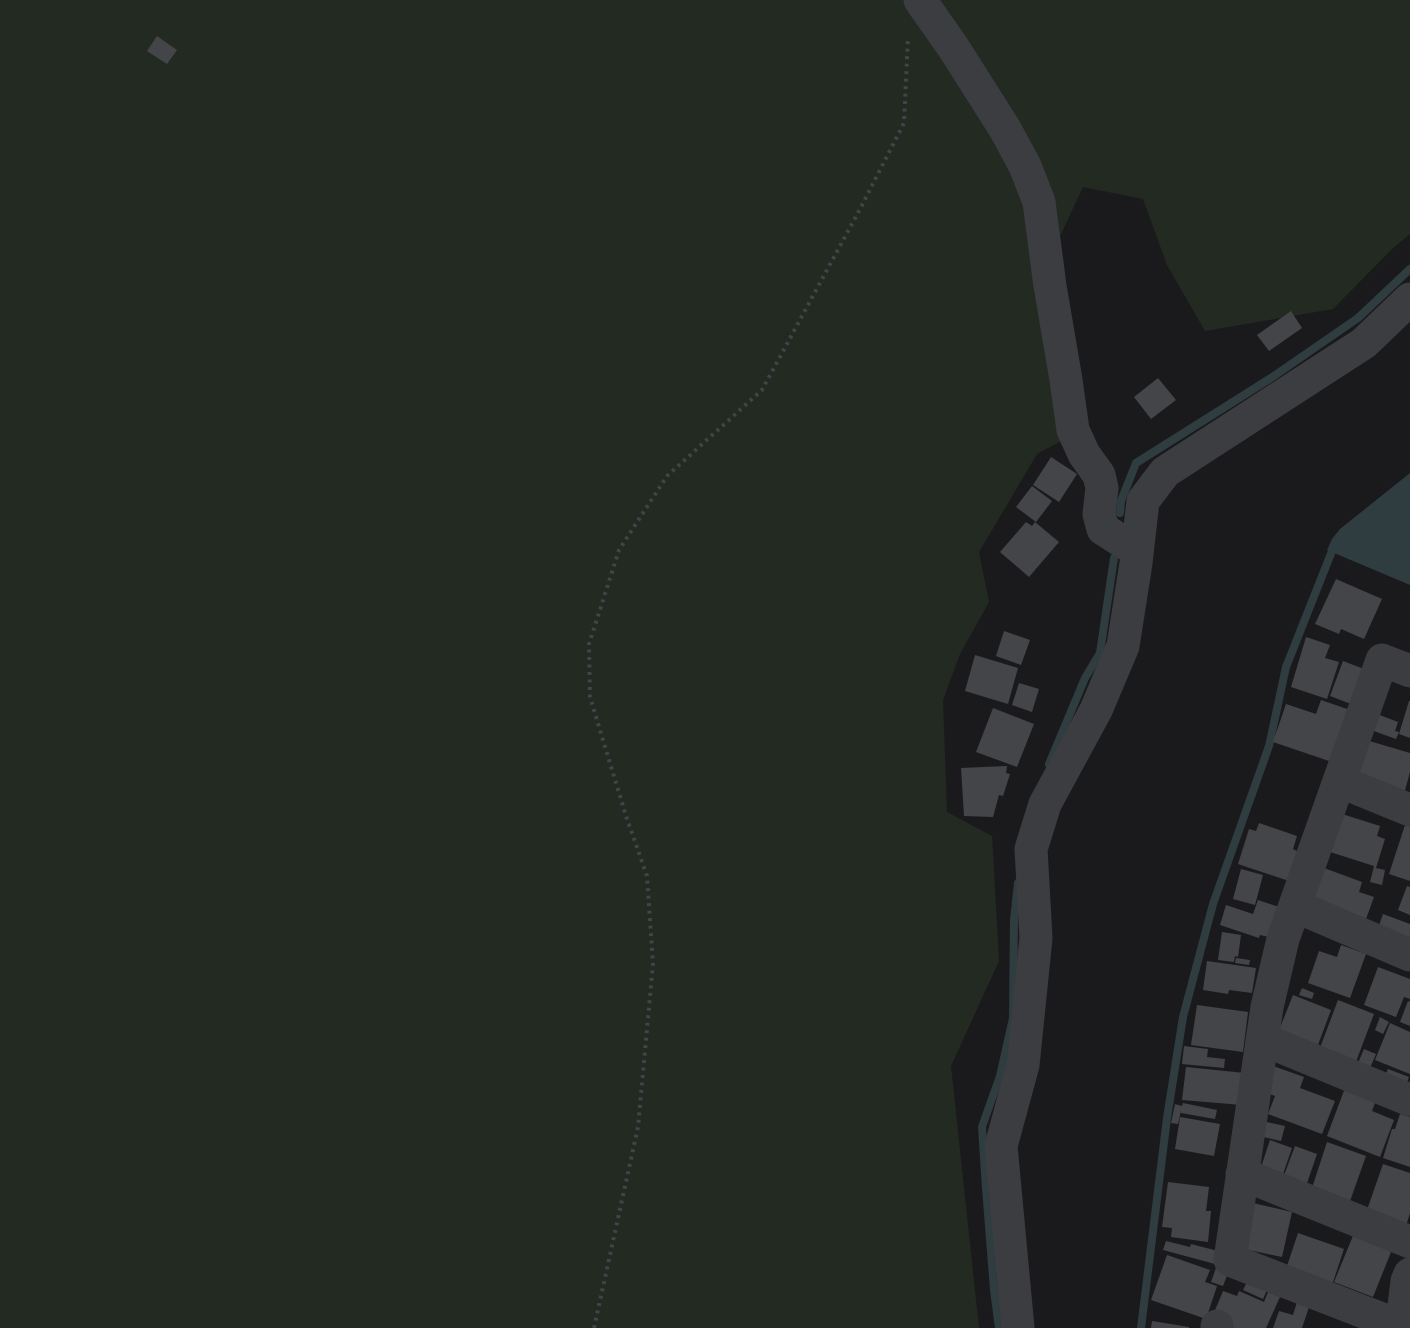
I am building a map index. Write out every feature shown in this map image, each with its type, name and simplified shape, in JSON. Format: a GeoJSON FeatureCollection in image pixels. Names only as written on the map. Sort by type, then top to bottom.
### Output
{"type":"FeatureCollection","features":[{"type":"Feature","properties":{"kind":"street"},"geometry":{"type":"LineString","coordinates":[[920,0],[1005,129],[1025,166],[1039,202],[1073,430],[1084,454],[1099,475],[1102,489],[1099,514],[1103,529],[1137,551]]}},
{"type":"Feature","properties":{"kind":"street"},"geometry":{"type":"LineString","coordinates":[[1018,1328],[1001,1146],[1023,1065],[1036,938],[1031,849],[1045,804],[1096,710],[1123,646],[1143,501],[1165,472],[1364,343],[1410,300]]}},
{"type":"Feature","properties":{"kind":"street"},"geometry":{"type":"LineString","coordinates":[[1410,670],[1382,660],[1283,939],[1266,1007],[1230,1260],[1406,1328],[1404,1306],[1410,1274]]}},
{"type":"Feature","properties":{"kind":"street"},"geometry":{"type":"LineString","coordinates":[[1339,781],[1410,810]]}},
{"type":"Feature","properties":{"kind":"street"},"geometry":{"type":"LineString","coordinates":[[1295,906],[1410,955]]}},
{"type":"Feature","properties":{"kind":"street"},"geometry":{"type":"LineString","coordinates":[[1262,1040],[1410,1101]]}},
{"type":"Feature","properties":{"kind":"street"},"geometry":{"type":"LineString","coordinates":[[1242,1174],[1410,1242]]}},
{"type":"Feature","properties":{"kind":"path"},"geometry":{"type":"LineString","coordinates":[[594,1328],[638,1127],[653,964],[647,876],[626,816],[590,697],[589,644],[619,550],[667,476],[762,390],[860,209],[904,123],[908,33]]}},
{"type":"Feature","properties":{"kind":"shaded area"},"geometry":{"type":"Polygon","coordinates":[[[0,0],[1410,0],[1410,234],[1392,249],[1333,309],[1205,331],[1167,265],[1143,199],[1083,187],[1034,292],[1065,439],[1037,454],[979,552],[989,602],[960,654],[943,700],[947,812],[992,836],[999,961],[951,1066],[979,1328],[0,1328],[0,0]]]}},
{"type":"Feature","properties":{"kind":"shaded area"},"geometry":{"type":"Polygon","coordinates":[[[1410,473],[1410,585],[1327,550],[1340,529],[1410,473]]]}},
{"type":"Feature","properties":{"kind":"building"},"geometry":{"type":"Polygon","coordinates":[[[157,36],[177,50],[167,64],[147,51],[157,36]]]}},
{"type":"Feature","properties":{"kind":"building"},"geometry":{"type":"Polygon","coordinates":[[[1291,311],[1302,328],[1269,351],[1257,335],[1291,311]]]}},
{"type":"Feature","properties":{"kind":"building"},"geometry":{"type":"Polygon","coordinates":[[[1158,378],[1176,400],[1151,419],[1134,397],[1158,378]]]}},
{"type":"Feature","properties":{"kind":"building"},"geometry":{"type":"Polygon","coordinates":[[[1051,457],[1077,474],[1059,502],[1033,485],[1051,457]]]}},
{"type":"Feature","properties":{"kind":"building"},"geometry":{"type":"Polygon","coordinates":[[[1032,486],[1052,501],[1036,522],[1016,507],[1032,486]]]}},
{"type":"Feature","properties":{"kind":"building"},"geometry":{"type":"Polygon","coordinates":[[[1026,522],[1032,526],[1035,522],[1059,542],[1029,577],[1000,552],[1026,522]]]}},
{"type":"Feature","properties":{"kind":"building"},"geometry":{"type":"Polygon","coordinates":[[[1336,579],[1382,599],[1364,639],[1341,629],[1339,634],[1315,624],[1336,579]]]}},
{"type":"Feature","properties":{"kind":"building"},"geometry":{"type":"Polygon","coordinates":[[[1004,631],[1030,640],[1021,665],[996,656],[1004,631]]]}},
{"type":"Feature","properties":{"kind":"building"},"geometry":{"type":"Polygon","coordinates":[[[1306,637],[1330,645],[1325,658],[1339,662],[1327,699],[1291,687],[1306,637]]]}},
{"type":"Feature","properties":{"kind":"building"},"geometry":{"type":"Polygon","coordinates":[[[975,655],[1018,668],[1008,704],[965,691],[975,655]]]}},
{"type":"Feature","properties":{"kind":"building"},"geometry":{"type":"Polygon","coordinates":[[[1343,661],[1364,669],[1351,704],[1330,696],[1343,661]]]}},
{"type":"Feature","properties":{"kind":"building"},"geometry":{"type":"Polygon","coordinates":[[[1019,683],[1039,689],[1032,712],[1012,705],[1019,683]]]}},
{"type":"Feature","properties":{"kind":"building"},"geometry":{"type":"Polygon","coordinates":[[[1321,700],[1350,710],[1332,762],[1273,742],[1286,704],[1316,714],[1321,700]]]}},
{"type":"Feature","properties":{"kind":"building"},"geometry":{"type":"Polygon","coordinates":[[[1410,701],[1410,738],[1399,734],[1410,701]]]}},
{"type":"Feature","properties":{"kind":"building"},"geometry":{"type":"Polygon","coordinates":[[[993,708],[1034,724],[1017,767],[976,752],[993,708]]]}},
{"type":"Feature","properties":{"kind":"building"},"geometry":{"type":"Polygon","coordinates":[[[1377,714],[1398,722],[1395,731],[1399,732],[1396,739],[1371,730],[1377,714]]]}},
{"type":"Feature","properties":{"kind":"building"},"geometry":{"type":"Polygon","coordinates":[[[1366,740],[1410,753],[1410,772],[1404,794],[1355,780],[1366,740]]]}},
{"type":"Feature","properties":{"kind":"building"},"geometry":{"type":"Polygon","coordinates":[[[1007,766],[1006,773],[1010,774],[1003,796],[999,795],[993,817],[964,816],[961,768],[1007,766]]]}},
{"type":"Feature","properties":{"kind":"building"},"geometry":{"type":"Polygon","coordinates":[[[1342,814],[1380,826],[1377,836],[1385,839],[1376,868],[1385,870],[1382,885],[1370,882],[1374,866],[1330,852],[1342,814]]]}},
{"type":"Feature","properties":{"kind":"building"},"geometry":{"type":"Polygon","coordinates":[[[1259,823],[1297,836],[1293,849],[1299,852],[1289,881],[1238,864],[1249,829],[1256,831],[1259,823]]]}},
{"type":"Feature","properties":{"kind":"building"},"geometry":{"type":"Polygon","coordinates":[[[1405,825],[1410,826],[1410,881],[1389,874],[1405,825]]]}},
{"type":"Feature","properties":{"kind":"building"},"geometry":{"type":"Polygon","coordinates":[[[1324,868],[1362,882],[1359,892],[1374,897],[1362,930],[1310,906],[1324,868]]]}},
{"type":"Feature","properties":{"kind":"building"},"geometry":{"type":"Polygon","coordinates":[[[1241,869],[1263,875],[1255,905],[1233,899],[1241,869]]]}},
{"type":"Feature","properties":{"kind":"building"},"geometry":{"type":"Polygon","coordinates":[[[1407,886],[1410,887],[1410,915],[1398,910],[1407,886]]]}},
{"type":"Feature","properties":{"kind":"building"},"geometry":{"type":"Polygon","coordinates":[[[1258,900],[1279,907],[1269,937],[1260,935],[1259,938],[1220,925],[1226,905],[1253,914],[1258,900]]]}},
{"type":"Feature","properties":{"kind":"building"},"geometry":{"type":"Polygon","coordinates":[[[1383,914],[1410,924],[1410,943],[1377,931],[1383,914]]]}},
{"type":"Feature","properties":{"kind":"building"},"geometry":{"type":"Polygon","coordinates":[[[1222,932],[1241,935],[1238,957],[1235,956],[1234,962],[1218,960],[1222,932]]]}},
{"type":"Feature","properties":{"kind":"building"},"geometry":{"type":"Polygon","coordinates":[[[1341,945],[1366,954],[1350,998],[1308,983],[1319,951],[1337,957],[1341,945]]]}},
{"type":"Feature","properties":{"kind":"building"},"geometry":{"type":"Polygon","coordinates":[[[1236,958],[1250,960],[1249,965],[1235,963],[1236,958]]]}},
{"type":"Feature","properties":{"kind":"building"},"geometry":{"type":"Polygon","coordinates":[[[1207,961],[1256,968],[1252,993],[1229,990],[1228,994],[1203,990],[1207,961]]]}},
{"type":"Feature","properties":{"kind":"building"},"geometry":{"type":"Polygon","coordinates":[[[1378,967],[1410,979],[1410,999],[1404,997],[1396,1017],[1364,1005],[1378,967]]]}},
{"type":"Feature","properties":{"kind":"building"},"geometry":{"type":"Polygon","coordinates":[[[1302,988],[1314,993],[1312,999],[1299,995],[1302,988]]]}},
{"type":"Feature","properties":{"kind":"building"},"geometry":{"type":"Polygon","coordinates":[[[1293,995],[1331,1010],[1315,1053],[1276,1038],[1293,995]]]}},
{"type":"Feature","properties":{"kind":"building"},"geometry":{"type":"Polygon","coordinates":[[[1338,1000],[1374,1014],[1354,1067],[1318,1053],[1338,1000]]]}},
{"type":"Feature","properties":{"kind":"building"},"geometry":{"type":"Polygon","coordinates":[[[1408,1001],[1410,1002],[1410,1026],[1400,1022],[1408,1001]]]}},
{"type":"Feature","properties":{"kind":"building"},"geometry":{"type":"Polygon","coordinates":[[[1197,1005],[1248,1012],[1243,1052],[1191,1045],[1197,1005]]]}},
{"type":"Feature","properties":{"kind":"building"},"geometry":{"type":"Polygon","coordinates":[[[1380,1017],[1389,1022],[1383,1034],[1375,1030],[1380,1017]]]}},
{"type":"Feature","properties":{"kind":"building"},"geometry":{"type":"Polygon","coordinates":[[[1390,1023],[1410,1032],[1410,1074],[1375,1060],[1390,1023]]]}},
{"type":"Feature","properties":{"kind":"building"},"geometry":{"type":"Polygon","coordinates":[[[1184,1046],[1208,1049],[1207,1057],[1225,1059],[1224,1068],[1182,1064],[1184,1046]]]}},
{"type":"Feature","properties":{"kind":"building"},"geometry":{"type":"Polygon","coordinates":[[[1364,1049],[1376,1054],[1367,1075],[1355,1070],[1364,1049]]]}},
{"type":"Feature","properties":{"kind":"building"},"geometry":{"type":"Polygon","coordinates":[[[1273,1066],[1304,1077],[1300,1088],[1335,1101],[1322,1134],[1268,1114],[1275,1096],[1264,1092],[1273,1066]]]}},
{"type":"Feature","properties":{"kind":"building"},"geometry":{"type":"Polygon","coordinates":[[[1186,1067],[1245,1073],[1242,1105],[1182,1100],[1186,1067]]]}},
{"type":"Feature","properties":{"kind":"building"},"geometry":{"type":"Polygon","coordinates":[[[1388,1069],[1409,1077],[1405,1087],[1384,1078],[1388,1069]]]}},
{"type":"Feature","properties":{"kind":"building"},"geometry":{"type":"Polygon","coordinates":[[[1345,1088],[1376,1100],[1372,1111],[1394,1120],[1380,1157],[1327,1136],[1345,1088]]]}},
{"type":"Feature","properties":{"kind":"building"},"geometry":{"type":"Polygon","coordinates":[[[1183,1103],[1217,1110],[1215,1119],[1181,1113],[1181,1111],[1178,1124],[1171,1123],[1175,1104],[1182,1106],[1183,1103]]]}},
{"type":"Feature","properties":{"kind":"building"},"geometry":{"type":"Polygon","coordinates":[[[1400,1114],[1410,1117],[1410,1167],[1383,1158],[1392,1129],[1395,1129],[1400,1114]]]}},
{"type":"Feature","properties":{"kind":"building"},"geometry":{"type":"Polygon","coordinates":[[[1180,1117],[1220,1124],[1214,1156],[1175,1149],[1180,1117]]]}},
{"type":"Feature","properties":{"kind":"building"},"geometry":{"type":"Polygon","coordinates":[[[1262,1121],[1285,1126],[1281,1141],[1259,1136],[1262,1121]]]}},
{"type":"Feature","properties":{"kind":"building"},"geometry":{"type":"Polygon","coordinates":[[[1270,1140],[1292,1148],[1282,1177],[1260,1170],[1270,1140]]]}},
{"type":"Feature","properties":{"kind":"building"},"geometry":{"type":"Polygon","coordinates":[[[1327,1142],[1366,1156],[1350,1201],[1312,1188],[1327,1142]]]}},
{"type":"Feature","properties":{"kind":"building"},"geometry":{"type":"Polygon","coordinates":[[[1295,1146],[1317,1154],[1306,1186],[1283,1178],[1295,1146]]]}},
{"type":"Feature","properties":{"kind":"building"},"geometry":{"type":"Polygon","coordinates":[[[1383,1164],[1410,1173],[1410,1213],[1406,1226],[1367,1210],[1383,1164]]]}},
{"type":"Feature","properties":{"kind":"building"},"geometry":{"type":"Polygon","coordinates":[[[1168,1182],[1209,1187],[1206,1211],[1211,1211],[1208,1242],[1171,1237],[1172,1228],[1162,1227],[1168,1182]]]}},
{"type":"Feature","properties":{"kind":"building"},"geometry":{"type":"Polygon","coordinates":[[[1253,1203],[1292,1212],[1282,1257],[1244,1249],[1253,1203]]]}},
{"type":"Feature","properties":{"kind":"building"},"geometry":{"type":"Polygon","coordinates":[[[1355,1231],[1393,1247],[1373,1297],[1334,1282],[1355,1231]]]}},
{"type":"Feature","properties":{"kind":"building"},"geometry":{"type":"Polygon","coordinates":[[[1298,1233],[1344,1249],[1332,1285],[1286,1269],[1298,1233]]]}},
{"type":"Feature","properties":{"kind":"building"},"geometry":{"type":"Polygon","coordinates":[[[1166,1241],[1218,1251],[1215,1264],[1163,1250],[1166,1241]]]}},
{"type":"Feature","properties":{"kind":"building"},"geometry":{"type":"Polygon","coordinates":[[[1167,1255],[1210,1270],[1205,1282],[1217,1286],[1206,1319],[1151,1300],[1167,1255]]]}},
{"type":"Feature","properties":{"kind":"building"},"geometry":{"type":"Polygon","coordinates":[[[1216,1268],[1228,1273],[1223,1286],[1211,1282],[1216,1268]]]}},
{"type":"Feature","properties":{"kind":"building"},"geometry":{"type":"Polygon","coordinates":[[[1247,1282],[1267,1290],[1263,1299],[1243,1290],[1247,1282]]]}},
{"type":"Feature","properties":{"kind":"building"},"geometry":{"type":"Polygon","coordinates":[[[1223,1291],[1237,1296],[1239,1291],[1264,1302],[1268,1292],[1280,1297],[1266,1328],[1228,1328],[1211,1320],[1223,1291]]]}},
{"type":"Feature","properties":{"kind":"building"},"geometry":{"type":"Polygon","coordinates":[[[1297,1302],[1309,1307],[1302,1328],[1273,1328],[1279,1311],[1293,1315],[1297,1302]]]}},
{"type":"Feature","properties":{"kind":"building"},"geometry":{"type":"Polygon","coordinates":[[[1152,1321],[1189,1327],[1189,1328],[1151,1328],[1152,1321]]]}},
{"type":"Feature","properties":{"kind":"waterway"},"geometry":{"type":"LineString","coordinates":[[1120,513],[1121,501],[1136,463],[1271,378],[1358,318],[1410,269]]}},
{"type":"Feature","properties":{"kind":"waterway"},"geometry":{"type":"LineString","coordinates":[[1141,1328],[1167,1118],[1183,1017],[1213,904],[1269,746],[1286,667],[1334,546]]}},
{"type":"Feature","properties":{"kind":"waterway"},"geometry":{"type":"LineString","coordinates":[[1049,764],[1085,678],[1100,653],[1114,558]]}},
{"type":"Feature","properties":{"kind":"waterway"},"geometry":{"type":"LineString","coordinates":[[999,1328],[982,1127],[1000,1076],[1013,1018],[1014,920],[1018,883]]}}]}
